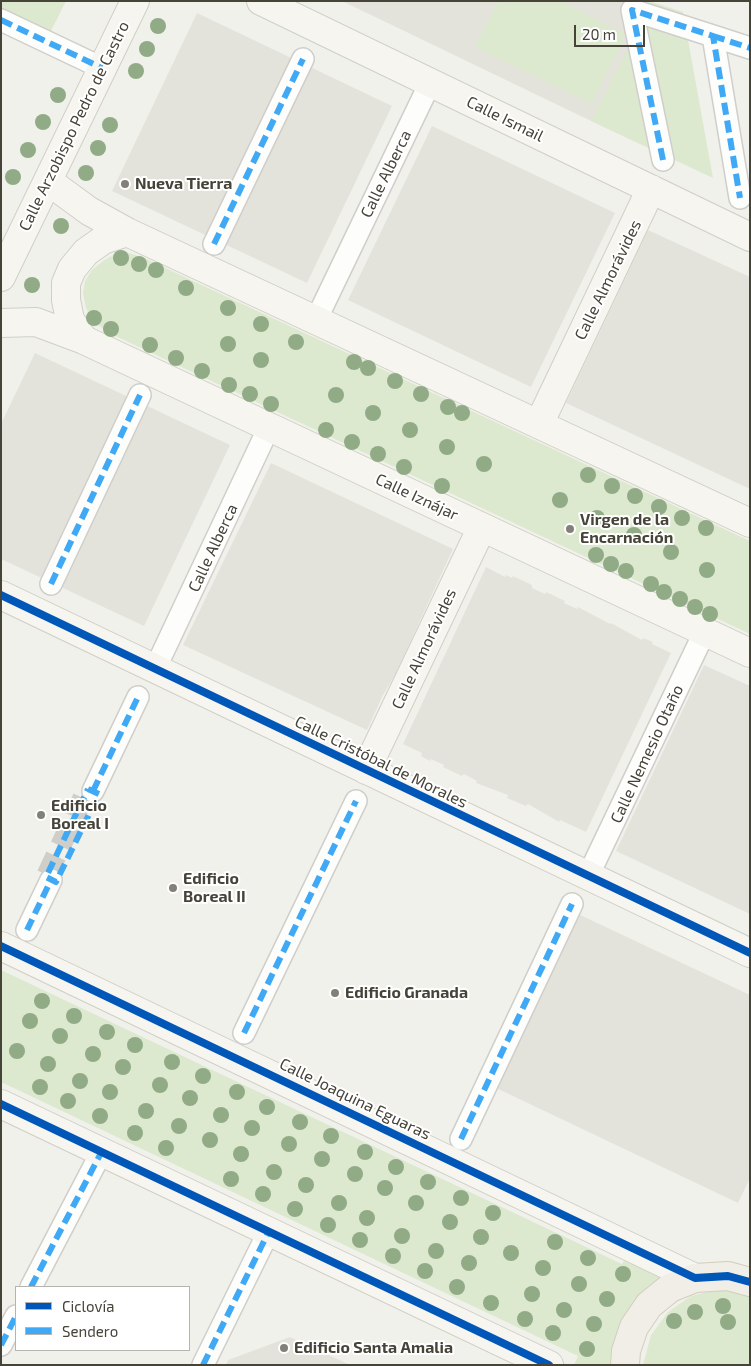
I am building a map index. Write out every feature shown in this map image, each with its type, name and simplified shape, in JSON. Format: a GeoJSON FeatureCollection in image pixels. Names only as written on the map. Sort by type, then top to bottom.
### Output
{"type":"FeatureCollection","features":[{"type":"Feature","properties":{"kind":"main road"},"geometry":{"type":"LineString","coordinates":[[625,1365],[626,1351],[634,1327],[649,1305],[670,1288],[696,1278],[728,1276],[750,1282]]}},
{"type":"Feature","properties":{"kind":"street","name":"Calle Arzobispo Pedro de Castro"},"geometry":{"type":"LineString","coordinates":[[1,277],[135,1]]}},
{"type":"Feature","properties":{"kind":"street","name":"Calle Ismail"},"geometry":{"type":"LineString","coordinates":[[261,1],[750,237]]}},
{"type":"Feature","properties":{"kind":"street"},"geometry":{"type":"LineString","coordinates":[[663,160],[632,10],[750,48]]}},
{"type":"Feature","properties":{"kind":"street"},"geometry":{"type":"LineString","coordinates":[[1,20],[102,68]]}},
{"type":"Feature","properties":{"kind":"street"},"geometry":{"type":"LineString","coordinates":[[713,36],[740,198]]}},
{"type":"Feature","properties":{"kind":"street"},"geometry":{"type":"LineString","coordinates":[[214,244],[303,59]]}},
{"type":"Feature","properties":{"kind":"street","name":"Calle Alberca"},"geometry":{"type":"LineString","coordinates":[[316,320],[430,83]]}},
{"type":"Feature","properties":{"kind":"street"},"geometry":{"type":"LineString","coordinates":[[48,180],[88,211],[127,232],[750,523]]}},
{"type":"Feature","properties":{"kind":"street","name":"Calle Almorávides"},"geometry":{"type":"LineString","coordinates":[[539,424],[650,189]]}},
{"type":"Feature","properties":{"kind":"street"},"geometry":{"type":"LineString","coordinates":[[84,340],[70,320],[66,300],[66,284],[72,269],[86,252],[103,240],[127,232]]}},
{"type":"Feature","properties":{"kind":"street","name":"Calle Iznájar"},"geometry":{"type":"LineString","coordinates":[[1,323],[36,322],[84,340],[750,653]]}},
{"type":"Feature","properties":{"kind":"street"},"geometry":{"type":"LineString","coordinates":[[51,584],[140,395]]}},
{"type":"Feature","properties":{"kind":"street","name":"Calle Alberca"},"geometry":{"type":"LineString","coordinates":[[155,669],[270,427]]}},
{"type":"Feature","properties":{"kind":"street","name":"Calle Almorávides"},"geometry":{"type":"LineString","coordinates":[[366,770],[482,527]]}},
{"type":"Feature","properties":{"kind":"street","name":"Calle Cristóbal de Morales"},"geometry":{"type":"LineString","coordinates":[[1,595],[750,953]]}},
{"type":"Feature","properties":{"kind":"street","name":"Calle Nemesio Otaño"},"geometry":{"type":"LineString","coordinates":[[588,876],[705,631]]}},
{"type":"Feature","properties":{"kind":"street"},"geometry":{"type":"LineString","coordinates":[[90,797],[138,697]]}},
{"type":"Feature","properties":{"kind":"street"},"geometry":{"type":"LineString","coordinates":[[244,1033],[356,800]]}},
{"type":"Feature","properties":{"kind":"street"},"geometry":{"type":"LineString","coordinates":[[27,930],[51,878]]}},
{"type":"Feature","properties":{"kind":"street"},"geometry":{"type":"LineString","coordinates":[[461,1139],[572,904]]}},
{"type":"Feature","properties":{"kind":"street","name":"Calle Joaquina Eguaras"},"geometry":{"type":"LineString","coordinates":[[1,946],[696,1278]]}},
{"type":"Feature","properties":{"kind":"street"},"geometry":{"type":"LineString","coordinates":[[1,1104],[549,1365]]}},
{"type":"Feature","properties":{"kind":"street"},"geometry":{"type":"LineString","coordinates":[[32,1286],[102,1151]]}},
{"type":"Feature","properties":{"kind":"street"},"geometry":{"type":"LineString","coordinates":[[203,1365],[269,1231]]}},
{"type":"Feature","properties":{"kind":"street"},"geometry":{"type":"LineString","coordinates":[[1,1345],[15,1318]]}},
{"type":"Feature","properties":{"kind":"shaded area"},"geometry":{"type":"Polygon","coordinates":[[[342,1],[623,1],[655,151],[591,121],[342,1]]]}},
{"type":"Feature","properties":{"kind":"shaded area"},"geometry":{"type":"Polygon","coordinates":[[[197,13],[392,106],[307,283],[112,191],[197,13]]]}},
{"type":"Feature","properties":{"kind":"shaded area"},"geometry":{"type":"Polygon","coordinates":[[[432,126],[615,213],[531,387],[348,300],[432,126]]]}},
{"type":"Feature","properties":{"kind":"shaded area"},"geometry":{"type":"Polygon","coordinates":[[[648,230],[750,277],[750,489],[566,403],[648,230]]]}},
{"type":"Feature","properties":{"kind":"shaded area"},"geometry":{"type":"Polygon","coordinates":[[[35,353],[230,445],[144,626],[1,559],[1,424],[35,353]]]}},
{"type":"Feature","properties":{"kind":"shaded area"},"geometry":{"type":"Polygon","coordinates":[[[271,463],[453,549],[395,675],[383,695],[367,730],[183,645],[271,463]]]}},
{"type":"Feature","properties":{"kind":"shaded area"},"geometry":{"type":"Polygon","coordinates":[[[486,567],[505,577],[506,575],[512,578],[513,576],[532,585],[532,588],[545,594],[546,592],[577,609],[578,607],[642,640],[643,638],[653,642],[652,644],[671,653],[586,832],[560,820],[559,822],[528,804],[526,806],[507,798],[508,795],[476,783],[477,781],[464,774],[462,776],[443,767],[444,765],[431,759],[430,761],[421,756],[422,753],[403,744],[486,567]]]}},
{"type":"Feature","properties":{"kind":"shaded area"},"geometry":{"type":"Polygon","coordinates":[[[704,665],[750,686],[750,914],[616,851],[704,665]]]}},
{"type":"Feature","properties":{"kind":"shaded area"},"geometry":{"type":"Polygon","coordinates":[[[576,913],[750,995],[750,1178],[738,1203],[494,1087],[576,913]]]}},
{"type":"Feature","properties":{"kind":"shaded area","name":"Edificio Santa Amalia"},"geometry":{"type":"Polygon","coordinates":[[[290,1337],[350,1365],[226,1365],[228,1360],[290,1337]]]}},
{"type":"Feature","properties":{"kind":"green space"},"geometry":{"type":"Polygon","coordinates":[[[1,1],[66,1],[48,37],[1,15],[1,1]]]}},
{"type":"Feature","properties":{"kind":"green space"},"geometry":{"type":"Polygon","coordinates":[[[498,1],[560,1],[626,34],[592,104],[475,47],[498,1]]]}},
{"type":"Feature","properties":{"kind":"green space"},"geometry":{"type":"Polygon","coordinates":[[[623,1],[649,1],[683,12],[713,178],[591,121],[632,40],[623,1]]]}},
{"type":"Feature","properties":{"kind":"green space"},"geometry":{"type":"Polygon","coordinates":[[[129,253],[144,258],[750,541],[750,634],[107,332],[93,321],[86,308],[83,293],[85,281],[92,270],[103,261],[115,254],[129,253]]]}},
{"type":"Feature","properties":{"kind":"green space"},"geometry":{"type":"Polygon","coordinates":[[[1,970],[622,1264],[627,1254],[666,1273],[644,1291],[629,1309],[618,1334],[613,1365],[574,1365],[578,1356],[1,1082],[1,970]]]}},
{"type":"Feature","properties":{"kind":"green space"},"geometry":{"type":"Polygon","coordinates":[[[719,1289],[743,1291],[750,1294],[750,1365],[643,1365],[651,1335],[668,1312],[691,1296],[719,1289]]]}},
{"type":"Feature","properties":{"kind":"tunnel"},"geometry":{"type":"LineString","coordinates":[[47,875],[83,798]]}},
{"type":"Feature","properties":{"kind":"marked path"},"geometry":{"type":"LineString","coordinates":[[663,160],[632,10],[713,36],[740,198]]}},
{"type":"Feature","properties":{"kind":"marked path"},"geometry":{"type":"LineString","coordinates":[[1,20],[102,68]]}},
{"type":"Feature","properties":{"kind":"marked path"},"geometry":{"type":"LineString","coordinates":[[713,36],[750,48]]}},
{"type":"Feature","properties":{"kind":"marked path"},"geometry":{"type":"LineString","coordinates":[[214,244],[303,59]]}},
{"type":"Feature","properties":{"kind":"marked path"},"geometry":{"type":"LineString","coordinates":[[51,584],[140,395]]}},
{"type":"Feature","properties":{"kind":"marked path"},"geometry":{"type":"LineString","coordinates":[[93,791],[138,697]]}},
{"type":"Feature","properties":{"kind":"marked path"},"geometry":{"type":"LineString","coordinates":[[88,789],[99,794],[56,882],[46,877],[88,789]]}},
{"type":"Feature","properties":{"kind":"marked path"},"geometry":{"type":"LineString","coordinates":[[244,1033],[356,801]]}},
{"type":"Feature","properties":{"kind":"marked path"},"geometry":{"type":"LineString","coordinates":[[27,930],[51,880]]}},
{"type":"Feature","properties":{"kind":"marked path"},"geometry":{"type":"LineString","coordinates":[[461,1139],[572,904]]}},
{"type":"Feature","properties":{"kind":"marked path"},"geometry":{"type":"LineString","coordinates":[[32,1286],[102,1151]]}},
{"type":"Feature","properties":{"kind":"marked path"},"geometry":{"type":"LineString","coordinates":[[203,1365],[269,1231]]}},
{"type":"Feature","properties":{"kind":"marked path"},"geometry":{"type":"LineString","coordinates":[[1,1345],[15,1318]]}},
{"type":"Feature","properties":{"kind":"cycle path"},"geometry":{"type":"LineString","coordinates":[[1,595],[750,953]]}},
{"type":"Feature","properties":{"kind":"cycle path"},"geometry":{"type":"LineString","coordinates":[[1,946],[695,1278],[728,1276],[750,1282]]}},
{"type":"Feature","properties":{"kind":"cycle path"},"geometry":{"type":"LineString","coordinates":[[1,1104],[549,1365]]}},
{"type":"Feature","properties":{"kind":"place","name":"Nueva Tierra"},"geometry":{"type":"Point","coordinates":[125,184]}},
{"type":"Feature","properties":{"kind":"place","name":"Virgen de la Encarnación"},"geometry":{"type":"Point","coordinates":[570,529]}},
{"type":"Feature","properties":{"kind":"place","name":"Edificio Boreal I"},"geometry":{"type":"Point","coordinates":[41,815]}},
{"type":"Feature","properties":{"kind":"place","name":"Edificio Boreal II"},"geometry":{"type":"Point","coordinates":[173,888]}},
{"type":"Feature","properties":{"kind":"place","name":"Edificio Granada"},"geometry":{"type":"Point","coordinates":[335,993]}},
{"type":"Feature","properties":{"kind":"place","name":"Edificio Santa Amalia"},"geometry":{"type":"Point","coordinates":[284,1348]}}]}
